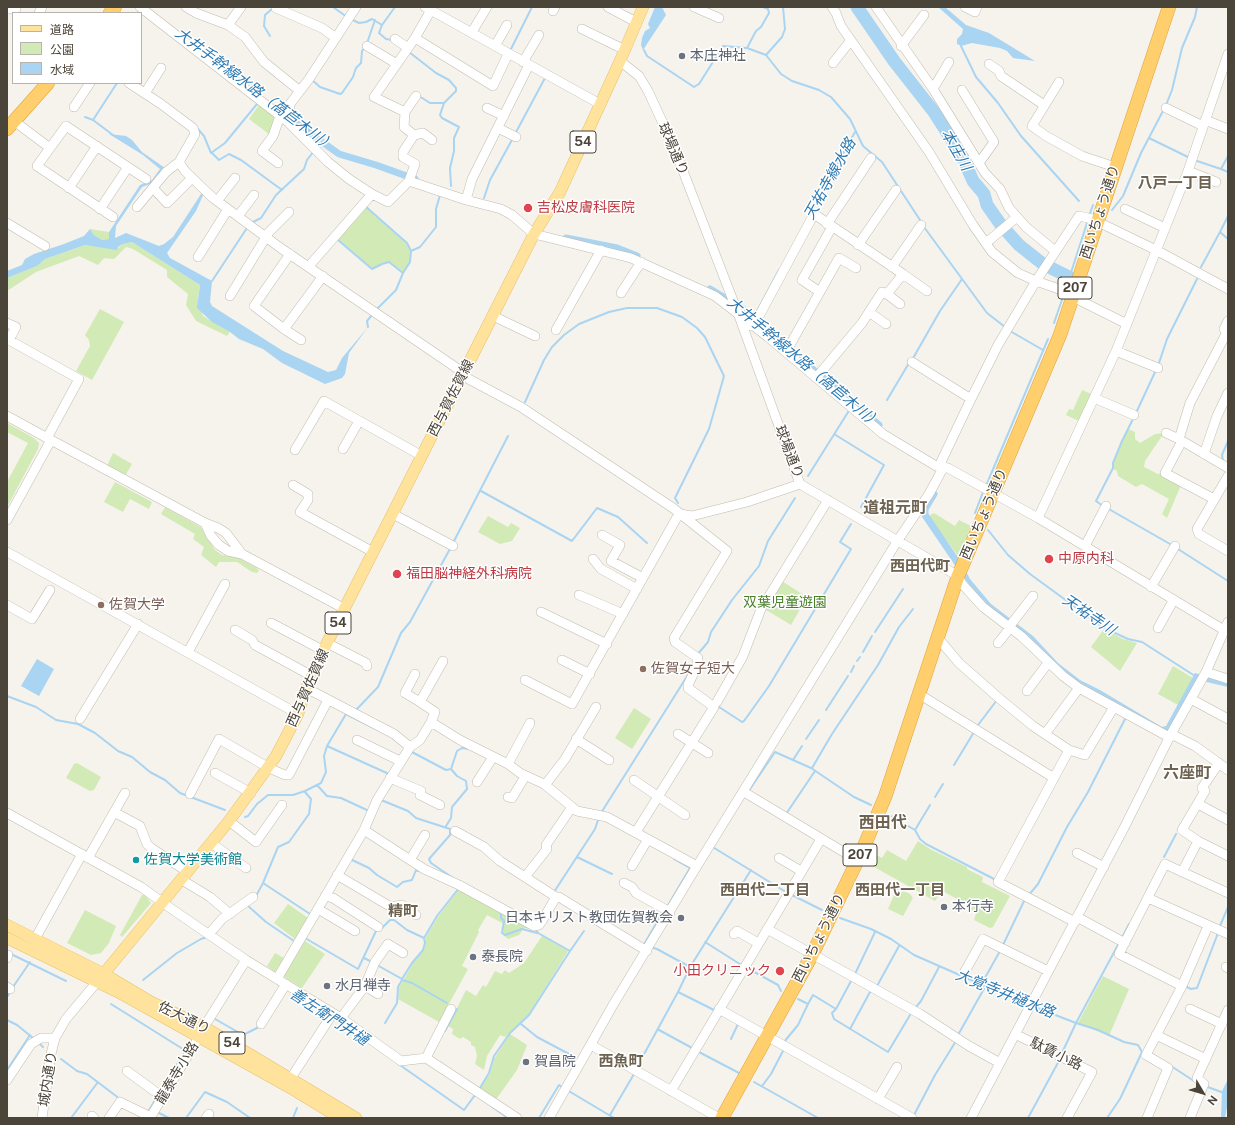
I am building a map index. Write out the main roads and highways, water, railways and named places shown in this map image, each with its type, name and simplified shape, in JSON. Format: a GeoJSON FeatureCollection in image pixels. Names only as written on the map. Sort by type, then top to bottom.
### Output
{"type":"FeatureCollection","features":[{"type":"Feature","properties":{"kind":"highway","name":"西いちょう通り"},"geometry":{"type":"LineString","coordinates":[[722,1118],[812,955],[885,797],[987,490],[1060,335],[1068,292],[1092,220],[1115,167],[1169,7]]}},
{"type":"Feature","properties":{"kind":"highway"},"geometry":{"type":"LineString","coordinates":[[11,125],[47,84]]}},
{"type":"Feature","properties":{"kind":"main road","name":"西与賀佐賀線"},"geometry":{"type":"LineString","coordinates":[[100,978],[160,901],[185,876],[269,768],[298,714],[306,688],[373,552],[534,234],[560,192],[643,7]]}},
{"type":"Feature","properties":{"kind":"main road","name":"佐大通り"},"geometry":{"type":"LineString","coordinates":[[7,925],[35,939],[100,978]]}},
{"type":"Feature","properties":{"kind":"main road","name":"佐大通り"},"geometry":{"type":"LineString","coordinates":[[7,938],[100,978],[151,1002],[340,1118]]}},
{"type":"Feature","properties":{"kind":"main road","name":"佐大通り"},"geometry":{"type":"LineString","coordinates":[[202,1032],[291,1078],[356,1118]]}},
{"type":"Feature","properties":{"kind":"water"},"geometry":{"type":"Polygon","coordinates":[[[655,7],[662,7],[666,15],[643,50],[641,45],[642,38],[645,31],[650,28],[648,24],[655,7]]]}},
{"type":"Feature","properties":{"kind":"water"},"geometry":{"type":"Polygon","coordinates":[[[938,7],[945,7],[966,25],[989,33],[1035,61],[1013,58],[1007,51],[1000,48],[972,43],[961,46],[957,44],[957,39],[962,34],[963,29],[938,7]]]}},
{"type":"Feature","properties":{"kind":"water"},"geometry":{"type":"Polygon","coordinates":[[[109,134],[126,136],[132,140],[142,152],[165,168],[153,183],[142,187],[116,226],[115,238],[126,233],[159,246],[164,244],[173,237],[203,191],[204,193],[196,211],[167,253],[170,258],[212,281],[210,302],[212,306],[283,351],[328,372],[336,370],[342,358],[368,327],[349,353],[345,374],[342,378],[325,384],[282,363],[263,349],[239,339],[212,322],[197,308],[200,285],[132,242],[123,244],[118,247],[117,250],[85,245],[45,259],[37,266],[7,278],[7,271],[22,265],[25,259],[34,254],[84,236],[90,229],[94,235],[102,240],[109,239],[109,232],[140,185],[152,180],[160,169],[143,155],[109,134]]]}},
{"type":"Feature","properties":{"kind":"water"},"geometry":{"type":"Polygon","coordinates":[[[958,557],[970,579],[991,604],[1033,636],[1058,663],[1080,680],[1100,690],[1162,727],[1166,726],[1195,673],[1228,683],[1228,687],[1198,680],[1168,731],[1163,732],[1081,686],[988,607],[967,582],[953,559],[958,557]]]}},
{"type":"Feature","properties":{"kind":"water"},"geometry":{"type":"Polygon","coordinates":[[[37,659],[54,669],[39,696],[21,686],[37,659]]]}},
{"type":"Feature","properties":{"kind":"water"},"geometry":{"type":"Polygon","coordinates":[[[1228,1079],[1228,1101],[1225,1118],[1221,1118],[1222,1091],[1228,1079]]]}},
{"type":"Feature","properties":{"kind":"waterway"},"geometry":{"type":"LineString","coordinates":[[333,7],[347,17]]}},
{"type":"Feature","properties":{"kind":"waterway"},"geometry":{"type":"LineString","coordinates":[[393,40],[386,39],[379,33],[382,25],[395,7]]}},
{"type":"Feature","properties":{"kind":"waterway"},"geometry":{"type":"LineString","coordinates":[[510,51],[532,7]]}},
{"type":"Feature","properties":{"kind":"waterway"},"geometry":{"type":"LineString","coordinates":[[747,48],[756,31],[761,27],[769,13],[768,9],[763,7]]}},
{"type":"Feature","properties":{"kind":"waterway","name":"天祐寺線水路"},"geometry":{"type":"LineString","coordinates":[[766,55],[782,37],[785,29],[783,7]]}},
{"type":"Feature","properties":{"kind":"waterway","name":"本庄川"},"geometry":{"type":"LineString","coordinates":[[857,7],[894,61],[934,112],[962,156],[973,181],[984,194],[987,205],[1001,225],[1019,245],[1043,264],[1069,277]]}},
{"type":"Feature","properties":{"kind":"waterway"},"geometry":{"type":"LineString","coordinates":[[1166,105],[1172,90],[1182,48],[1195,17],[1197,7]]}},
{"type":"Feature","properties":{"kind":"waterway"},"geometry":{"type":"LineString","coordinates":[[270,36],[264,26],[265,15],[273,8]]}},
{"type":"Feature","properties":{"kind":"waterway"},"geometry":{"type":"LineString","coordinates":[[351,19],[359,23],[372,19],[382,25]]}},
{"type":"Feature","properties":{"kind":"waterway"},"geometry":{"type":"LineString","coordinates":[[367,43],[375,20]]}},
{"type":"Feature","properties":{"kind":"waterway"},"geometry":{"type":"LineString","coordinates":[[961,44],[976,77],[998,103],[1021,136],[1079,201]]}},
{"type":"Feature","properties":{"kind":"waterway"},"geometry":{"type":"LineString","coordinates":[[644,50],[647,56],[694,87],[699,84],[723,46],[747,48],[766,55]]}},
{"type":"Feature","properties":{"kind":"waterway"},"geometry":{"type":"LineString","coordinates":[[312,80],[320,87],[340,94],[342,93],[353,77],[356,68],[361,63],[362,51],[365,47]]}},
{"type":"Feature","properties":{"kind":"waterway"},"geometry":{"type":"LineString","coordinates":[[409,52],[436,73],[449,80],[456,88],[456,91],[444,103],[440,115],[442,118],[459,127],[454,138],[454,151],[450,168],[451,186]]}},
{"type":"Feature","properties":{"kind":"waterway","name":"天祐寺線水路"},"geometry":{"type":"LineString","coordinates":[[766,55],[781,74],[792,81],[819,90],[831,97],[850,119],[863,146],[882,162],[922,223]]}},
{"type":"Feature","properties":{"kind":"waterway"},"geometry":{"type":"LineString","coordinates":[[515,134],[545,78]]}},
{"type":"Feature","properties":{"kind":"waterway"},"geometry":{"type":"LineString","coordinates":[[93,120],[116,84]]}},
{"type":"Feature","properties":{"kind":"waterway"},"geometry":{"type":"LineString","coordinates":[[419,96],[430,103],[444,103]]}},
{"type":"Feature","properties":{"kind":"waterway"},"geometry":{"type":"LineString","coordinates":[[197,128],[204,136],[211,153],[225,143],[257,104]]}},
{"type":"Feature","properties":{"kind":"waterway"},"geometry":{"type":"LineString","coordinates":[[1112,210],[1123,196],[1141,153],[1164,109]]}},
{"type":"Feature","properties":{"kind":"waterway"},"geometry":{"type":"LineString","coordinates":[[85,117],[93,120],[113,135]]}},
{"type":"Feature","properties":{"kind":"waterway","name":"大井手幹線水路（萵苣木川）"},"geometry":{"type":"LineString","coordinates":[[289,118],[339,154],[415,179]]}},
{"type":"Feature","properties":{"kind":"waterway","name":"天祐寺線水路"},"geometry":{"type":"LineString","coordinates":[[811,212],[855,132]]}},
{"type":"Feature","properties":{"kind":"waterway"},"geometry":{"type":"LineString","coordinates":[[484,198],[490,180],[513,138]]}},
{"type":"Feature","properties":{"kind":"waterway"},"geometry":{"type":"LineString","coordinates":[[1149,138],[1190,158]]}},
{"type":"Feature","properties":{"kind":"waterway","name":"大井手幹線水路（萵苣木川）"},"geometry":{"type":"LineString","coordinates":[[316,147],[319,141]]}},
{"type":"Feature","properties":{"kind":"waterway"},"geometry":{"type":"LineString","coordinates":[[253,222],[261,218],[276,195],[304,169],[307,160],[314,151]]}},
{"type":"Feature","properties":{"kind":"waterway"},"geometry":{"type":"LineString","coordinates":[[212,153],[219,160],[229,154],[241,160],[282,190]]}},
{"type":"Feature","properties":{"kind":"waterway"},"geometry":{"type":"LineString","coordinates":[[1228,156],[1221,169],[1228,172]]}},
{"type":"Feature","properties":{"kind":"waterway"},"geometry":{"type":"LineString","coordinates":[[1194,160],[1221,169]]}},
{"type":"Feature","properties":{"kind":"waterway"},"geometry":{"type":"LineString","coordinates":[[376,310],[396,290],[403,273],[410,262],[411,251],[420,247],[436,227],[436,209],[440,195]]}},
{"type":"Feature","properties":{"kind":"waterway"},"geometry":{"type":"LineString","coordinates":[[1089,216],[1093,205]]}},
{"type":"Feature","properties":{"kind":"waterway"},"geometry":{"type":"LineString","coordinates":[[365,206],[407,243],[411,251]]}},
{"type":"Feature","properties":{"kind":"waterway"},"geometry":{"type":"LineString","coordinates":[[1228,216],[1220,232],[1228,239]]}},
{"type":"Feature","properties":{"kind":"waterway"},"geometry":{"type":"LineString","coordinates":[[1066,288],[1088,220]]}},
{"type":"Feature","properties":{"kind":"waterway"},"geometry":{"type":"LineString","coordinates":[[924,227],[987,313],[1005,327]]}},
{"type":"Feature","properties":{"kind":"waterway"},"geometry":{"type":"LineString","coordinates":[[212,281],[247,228]]}},
{"type":"Feature","properties":{"kind":"waterway"},"geometry":{"type":"LineString","coordinates":[[1201,267],[1220,232]]}},
{"type":"Feature","properties":{"kind":"waterway","name":"大井手幹線水路（萵苣木川）"},"geometry":{"type":"LineString","coordinates":[[566,238],[617,248],[637,256]]}},
{"type":"Feature","properties":{"kind":"waterway"},"geometry":{"type":"LineString","coordinates":[[338,240],[372,269],[389,262],[403,273]]}},
{"type":"Feature","properties":{"kind":"waterway","name":"天祐寺線水路"},"geometry":{"type":"LineString","coordinates":[[755,315],[779,270]]}},
{"type":"Feature","properties":{"kind":"waterway"},"geometry":{"type":"LineString","coordinates":[[912,360],[940,311],[962,279]]}},
{"type":"Feature","properties":{"kind":"waterway"},"geometry":{"type":"LineString","coordinates":[[1158,366],[1167,339],[1197,279]]}},
{"type":"Feature","properties":{"kind":"waterway","name":"大井手幹線水路（萵苣木川）"},"geometry":{"type":"LineString","coordinates":[[710,289],[743,309],[758,324]]}},
{"type":"Feature","properties":{"kind":"waterway"},"geometry":{"type":"LineString","coordinates":[[1054,323],[1064,294]]}},
{"type":"Feature","properties":{"kind":"waterway"},"geometry":{"type":"LineString","coordinates":[[525,402],[544,360],[552,347],[564,335],[579,324],[609,312],[627,308],[657,308],[682,317],[697,328],[705,337],[724,376],[709,429],[675,498],[678,503]]}},
{"type":"Feature","properties":{"kind":"waterway"},"geometry":{"type":"LineString","coordinates":[[368,327],[367,321],[372,315]]}},
{"type":"Feature","properties":{"kind":"waterway"},"geometry":{"type":"LineString","coordinates":[[1010,331],[1043,350]]}},
{"type":"Feature","properties":{"kind":"waterway","name":"大井手幹線水路（萵苣木川）"},"geometry":{"type":"LineString","coordinates":[[772,335],[879,425]]}},
{"type":"Feature","properties":{"kind":"waterway"},"geometry":{"type":"LineString","coordinates":[[986,486],[1048,339]]}},
{"type":"Feature","properties":{"kind":"waterway"},"geometry":{"type":"LineString","coordinates":[[887,400],[909,363]]}},
{"type":"Feature","properties":{"kind":"waterway"},"geometry":{"type":"LineString","coordinates":[[1136,413],[1156,370]]}},
{"type":"Feature","properties":{"kind":"waterway"},"geometry":{"type":"LineString","coordinates":[[808,476],[850,409]]}},
{"type":"Feature","properties":{"kind":"waterway"},"geometry":{"type":"LineString","coordinates":[[1103,506],[1096,501],[1113,468],[1113,463],[1122,441],[1134,417]]}},
{"type":"Feature","properties":{"kind":"waterway"},"geometry":{"type":"LineString","coordinates":[[834,434],[884,465],[861,507]]}},
{"type":"Feature","properties":{"kind":"waterway"},"geometry":{"type":"LineString","coordinates":[[453,543],[508,436]]}},
{"type":"Feature","properties":{"kind":"waterway"},"geometry":{"type":"LineString","coordinates":[[1223,461],[1222,455],[1228,441]]}},
{"type":"Feature","properties":{"kind":"waterway"},"geometry":{"type":"LineString","coordinates":[[481,491],[572,541],[597,508],[618,517],[647,543]]}},
{"type":"Feature","properties":{"kind":"waterway"},"geometry":{"type":"LineString","coordinates":[[975,513],[983,492]]}},
{"type":"Feature","properties":{"kind":"waterway","name":"大井手幹線水路（萵苣木川）"},"geometry":{"type":"LineString","coordinates":[[934,494],[925,509],[925,515],[959,565]]}},
{"type":"Feature","properties":{"kind":"waterway"},"geometry":{"type":"LineString","coordinates":[[697,655],[708,642],[711,632],[732,600],[759,566],[768,541],[795,498]]}},
{"type":"Feature","properties":{"kind":"waterway"},"geometry":{"type":"LineString","coordinates":[[1107,508],[1170,544]]}},
{"type":"Feature","properties":{"kind":"waterway"},"geometry":{"type":"LineString","coordinates":[[716,705],[742,722],[744,721],[769,686],[851,549],[840,542],[851,524]]}},
{"type":"Feature","properties":{"kind":"waterway","name":"天祐寺川"},"geometry":{"type":"LineString","coordinates":[[988,530],[1008,555],[1030,574],[1104,628],[1128,639],[1142,642],[1195,676]]}},
{"type":"Feature","properties":{"kind":"waterway"},"geometry":{"type":"LineString","coordinates":[[356,710],[378,687],[401,633],[410,622],[451,547]]}},
{"type":"Feature","properties":{"kind":"waterway"},"geometry":{"type":"LineString","coordinates":[[1178,549],[1228,581]]}},
{"type":"Feature","properties":{"kind":"waterway"},"geometry":{"type":"LineString","coordinates":[[875,632],[903,589]]}},
{"type":"Feature","properties":{"kind":"waterway"},"geometry":{"type":"LineString","coordinates":[[812,768],[832,734],[878,665],[899,627],[913,609]]}},
{"type":"Feature","properties":{"kind":"waterway"},"geometry":{"type":"LineString","coordinates":[[863,652],[872,636]]}},
{"type":"Feature","properties":{"kind":"waterway"},"geometry":{"type":"LineString","coordinates":[[857,661],[860,657]]}},
{"type":"Feature","properties":{"kind":"waterway"},"geometry":{"type":"LineString","coordinates":[[851,672],[854,666]]}},
{"type":"Feature","properties":{"kind":"waterway"},"geometry":{"type":"LineString","coordinates":[[601,813],[691,670]]}},
{"type":"Feature","properties":{"kind":"waterway"},"geometry":{"type":"LineString","coordinates":[[826,710],[848,676]]}},
{"type":"Feature","properties":{"kind":"waterway"},"geometry":{"type":"LineString","coordinates":[[7,696],[36,707],[56,720],[78,724],[95,733],[118,751],[132,757],[150,772],[165,780],[180,793],[225,810]]}},
{"type":"Feature","properties":{"kind":"waterway"},"geometry":{"type":"LineString","coordinates":[[978,725],[997,700]]}},
{"type":"Feature","properties":{"kind":"waterway"},"geometry":{"type":"LineString","coordinates":[[245,817],[248,816],[257,804],[268,795],[293,795],[321,783],[326,772],[324,756],[327,746],[346,714],[378,730]]}},
{"type":"Feature","properties":{"kind":"waterway"},"geometry":{"type":"LineString","coordinates":[[1028,896],[1038,884],[1067,827],[1088,792],[1126,717]]}},
{"type":"Feature","properties":{"kind":"waterway"},"geometry":{"type":"LineString","coordinates":[[806,739],[819,720]]}},
{"type":"Feature","properties":{"kind":"waterway"},"geometry":{"type":"LineString","coordinates":[[954,765],[974,732]]}},
{"type":"Feature","properties":{"kind":"waterway"},"geometry":{"type":"LineString","coordinates":[[327,746],[389,774]]}},
{"type":"Feature","properties":{"kind":"waterway"},"geometry":{"type":"LineString","coordinates":[[793,760],[802,746]]}},
{"type":"Feature","properties":{"kind":"waterway"},"geometry":{"type":"LineString","coordinates":[[410,751],[446,770],[451,769],[457,751],[462,748],[470,749]]}},
{"type":"Feature","properties":{"kind":"waterway"},"geometry":{"type":"LineString","coordinates":[[748,792],[775,752],[811,768],[854,797],[871,805]]}},
{"type":"Feature","properties":{"kind":"waterway"},"geometry":{"type":"LineString","coordinates":[[446,826],[451,818],[452,807],[467,789],[466,781],[457,776],[451,769]]}},
{"type":"Feature","properties":{"kind":"waterway"},"geometry":{"type":"LineString","coordinates":[[786,814],[815,771]]}},
{"type":"Feature","properties":{"kind":"waterway"},"geometry":{"type":"LineString","coordinates":[[935,797],[943,784]]}},
{"type":"Feature","properties":{"kind":"waterway"},"geometry":{"type":"LineString","coordinates":[[317,785],[327,796],[341,798],[369,811]]}},
{"type":"Feature","properties":{"kind":"waterway"},"geometry":{"type":"LineString","coordinates":[[305,792],[311,799],[309,814],[289,842],[278,847],[263,883],[310,914]]}},
{"type":"Feature","properties":{"kind":"waterway"},"geometry":{"type":"LineString","coordinates":[[381,800],[408,811],[416,818],[450,829],[450,835],[429,859],[431,863],[453,878]]}},
{"type":"Feature","properties":{"kind":"waterway"},"geometry":{"type":"LineString","coordinates":[[915,830],[930,805]]}},
{"type":"Feature","properties":{"kind":"waterway"},"geometry":{"type":"LineString","coordinates":[[889,815],[915,830],[920,839],[926,844],[996,880]]}},
{"type":"Feature","properties":{"kind":"waterway"},"geometry":{"type":"LineString","coordinates":[[554,892],[595,829],[599,817]]}},
{"type":"Feature","properties":{"kind":"waterway"},"geometry":{"type":"LineString","coordinates":[[1164,857],[1176,834]]}},
{"type":"Feature","properties":{"kind":"waterway","name":"大覚寺井樋水路"},"geometry":{"type":"LineString","coordinates":[[711,846],[786,892]]}},
{"type":"Feature","properties":{"kind":"waterway"},"geometry":{"type":"LineString","coordinates":[[577,857],[612,874]]}},
{"type":"Feature","properties":{"kind":"waterway"},"geometry":{"type":"LineString","coordinates":[[350,859],[369,868],[377,875],[397,887],[403,882],[412,880],[416,870],[419,871]]}},
{"type":"Feature","properties":{"kind":"waterway","name":"大覚寺井樋水路"},"geometry":{"type":"LineString","coordinates":[[674,859],[690,868],[692,866]]}},
{"type":"Feature","properties":{"kind":"waterway"},"geometry":{"type":"LineString","coordinates":[[667,907],[690,868]]}},
{"type":"Feature","properties":{"kind":"waterway"},"geometry":{"type":"LineString","coordinates":[[637,1067],[690,967],[751,870]]}},
{"type":"Feature","properties":{"kind":"waterway"},"geometry":{"type":"LineString","coordinates":[[256,896],[263,883]]}},
{"type":"Feature","properties":{"kind":"waterway"},"geometry":{"type":"LineString","coordinates":[[381,929],[390,920],[394,920],[407,930],[424,938],[437,916],[459,888]]}},
{"type":"Feature","properties":{"kind":"waterway","name":"大覚寺井樋水路"},"geometry":{"type":"LineString","coordinates":[[792,895],[822,910]]}},
{"type":"Feature","properties":{"kind":"waterway"},"geometry":{"type":"LineString","coordinates":[[1003,945],[1025,899]]}},
{"type":"Feature","properties":{"kind":"waterway"},"geometry":{"type":"LineString","coordinates":[[247,905],[266,922],[294,941]]}},
{"type":"Feature","properties":{"kind":"waterway"},"geometry":{"type":"LineString","coordinates":[[1220,926],[1228,907]]}},
{"type":"Feature","properties":{"kind":"waterway"},"geometry":{"type":"LineString","coordinates":[[501,911],[501,918],[504,921],[502,933],[505,935],[522,929],[537,933]]}},
{"type":"Feature","properties":{"kind":"waterway"},"geometry":{"type":"LineString","coordinates":[[643,946],[663,912]]}},
{"type":"Feature","properties":{"kind":"waterway","name":"大覚寺井樋水路"},"geometry":{"type":"LineString","coordinates":[[840,918],[871,929],[891,939],[914,955],[1028,1005]]}},
{"type":"Feature","properties":{"kind":"waterway"},"geometry":{"type":"LineString","coordinates":[[1122,938],[1129,924]]}},
{"type":"Feature","properties":{"kind":"waterway"},"geometry":{"type":"LineString","coordinates":[[480,1088],[489,1073],[494,1056],[510,1033],[529,1015],[570,951],[538,933],[535,929]]}},
{"type":"Feature","properties":{"kind":"waterway"},"geometry":{"type":"LineString","coordinates":[[305,938],[358,969],[376,931]]}},
{"type":"Feature","properties":{"kind":"waterway"},"geometry":{"type":"LineString","coordinates":[[570,951],[584,931]]}},
{"type":"Feature","properties":{"kind":"waterway"},"geometry":{"type":"LineString","coordinates":[[855,974],[875,932]]}},
{"type":"Feature","properties":{"kind":"waterway"},"geometry":{"type":"LineString","coordinates":[[1187,987],[1191,989],[1197,988],[1218,933]]}},
{"type":"Feature","properties":{"kind":"waterway","name":"善左衛門井樋"},"geometry":{"type":"LineString","coordinates":[[143,980],[177,953],[207,937]]}},
{"type":"Feature","properties":{"kind":"waterway"},"geometry":{"type":"LineString","coordinates":[[402,979],[412,963],[423,950],[425,943],[424,938]]}},
{"type":"Feature","properties":{"kind":"waterway"},"geometry":{"type":"LineString","coordinates":[[705,942],[743,966]]}},
{"type":"Feature","properties":{"kind":"waterway"},"geometry":{"type":"LineString","coordinates":[[1107,1118],[1120,1099],[1142,1052],[1138,1045],[1124,1042],[1098,1030],[1076,1023],[1119,943]]}},
{"type":"Feature","properties":{"kind":"waterway"},"geometry":{"type":"LineString","coordinates":[[877,986],[899,946]]}},
{"type":"Feature","properties":{"kind":"waterway"},"geometry":{"type":"LineString","coordinates":[[650,947],[657,949],[690,967]]}},
{"type":"Feature","properties":{"kind":"waterway"},"geometry":{"type":"LineString","coordinates":[[981,985],[1000,951]]}},
{"type":"Feature","properties":{"kind":"waterway","name":"善左衛門井樋"},"geometry":{"type":"LineString","coordinates":[[11,954],[66,981]]}},
{"type":"Feature","properties":{"kind":"waterway"},"geometry":{"type":"LineString","coordinates":[[364,958],[372,962]]}},
{"type":"Feature","properties":{"kind":"waterway"},"geometry":{"type":"LineString","coordinates":[[13,987],[30,962]]}},
{"type":"Feature","properties":{"kind":"waterway"},"geometry":{"type":"LineString","coordinates":[[377,965],[402,980],[412,983],[447,1003]]}},
{"type":"Feature","properties":{"kind":"waterway"},"geometry":{"type":"LineString","coordinates":[[916,1007],[921,1001],[939,967]]}},
{"type":"Feature","properties":{"kind":"waterway"},"geometry":{"type":"LineString","coordinates":[[747,968],[778,985],[781,991]]}},
{"type":"Feature","properties":{"kind":"waterway"},"geometry":{"type":"LineString","coordinates":[[385,1023],[397,1003],[398,987],[402,980]]}},
{"type":"Feature","properties":{"kind":"waterway"},"geometry":{"type":"LineString","coordinates":[[836,1009],[851,981]]}},
{"type":"Feature","properties":{"kind":"waterway"},"geometry":{"type":"LineString","coordinates":[[958,1035],[985,987]]}},
{"type":"Feature","properties":{"kind":"waterway"},"geometry":{"type":"LineString","coordinates":[[7,997],[11,991]]}},
{"type":"Feature","properties":{"kind":"waterway"},"geometry":{"type":"LineString","coordinates":[[678,992],[714,1010]]}},
{"type":"Feature","properties":{"kind":"waterway"},"geometry":{"type":"LineString","coordinates":[[850,1029],[870,992]]}},
{"type":"Feature","properties":{"kind":"waterway"},"geometry":{"type":"LineString","coordinates":[[798,999],[808,1004],[813,995],[836,1009],[832,1013],[834,1019],[888,1052],[910,1015]]}},
{"type":"Feature","properties":{"kind":"waterway"},"geometry":{"type":"LineString","coordinates":[[111,1004],[186,1051]]}},
{"type":"Feature","properties":{"kind":"waterway"},"geometry":{"type":"LineString","coordinates":[[784,1042],[798,1025],[808,1004]]}},
{"type":"Feature","properties":{"kind":"waterway","name":"大覚寺井樋水路"},"geometry":{"type":"LineString","coordinates":[[1032,1006],[1076,1023],[1061,1055]]}},
{"type":"Feature","properties":{"kind":"waterway"},"geometry":{"type":"LineString","coordinates":[[445,1031],[457,1009]]}},
{"type":"Feature","properties":{"kind":"waterway","name":"善左衛門井樋"},"geometry":{"type":"LineString","coordinates":[[333,1018],[345,1026]]}},
{"type":"Feature","properties":{"kind":"waterway"},"geometry":{"type":"LineString","coordinates":[[215,1019],[243,1035],[257,1028],[258,1025]]}},
{"type":"Feature","properties":{"kind":"waterway"},"geometry":{"type":"LineString","coordinates":[[7,1020],[17,1025],[33,1038]]}},
{"type":"Feature","properties":{"kind":"waterway"},"geometry":{"type":"LineString","coordinates":[[521,1024],[537,1037],[569,1054]]}},
{"type":"Feature","properties":{"kind":"waterway"},"geometry":{"type":"LineString","coordinates":[[731,1039],[738,1024]]}},
{"type":"Feature","properties":{"kind":"waterway"},"geometry":{"type":"LineString","coordinates":[[659,1030],[694,1049]]}},
{"type":"Feature","properties":{"kind":"waterway"},"geometry":{"type":"LineString","coordinates":[[7,1070],[30,1035]]}},
{"type":"Feature","properties":{"kind":"waterway"},"geometry":{"type":"LineString","coordinates":[[914,1115],[935,1075],[956,1041]]}},
{"type":"Feature","properties":{"kind":"waterway"},"geometry":{"type":"LineString","coordinates":[[40,1044],[43,1047]]}},
{"type":"Feature","properties":{"kind":"waterway"},"geometry":{"type":"LineString","coordinates":[[762,1086],[771,1074],[784,1049]]}},
{"type":"Feature","properties":{"kind":"waterway"},"geometry":{"type":"LineString","coordinates":[[697,1051],[739,1073]]}},
{"type":"Feature","properties":{"kind":"waterway"},"geometry":{"type":"LineString","coordinates":[[160,1091],[183,1055]]}},
{"type":"Feature","properties":{"kind":"waterway"},"geometry":{"type":"LineString","coordinates":[[61,1059],[77,1071],[87,1074],[120,1099]]}},
{"type":"Feature","properties":{"kind":"waterway","name":"大覚寺井樋水路"},"geometry":{"type":"LineString","coordinates":[[1028,1118],[1060,1059]]}},
{"type":"Feature","properties":{"kind":"waterway","name":"善左衛門井樋"},"geometry":{"type":"LineString","coordinates":[[397,1063],[464,1110],[475,1095],[476,1096]]}},
{"type":"Feature","properties":{"kind":"waterway"},"geometry":{"type":"LineString","coordinates":[[1171,1066],[1194,1081]]}},
{"type":"Feature","properties":{"kind":"waterway"},"geometry":{"type":"LineString","coordinates":[[610,1115],[634,1074]]}},
{"type":"Feature","properties":{"kind":"waterway"},"geometry":{"type":"LineString","coordinates":[[71,1118],[98,1082]]}},
{"type":"Feature","properties":{"kind":"waterway"},"geometry":{"type":"LineString","coordinates":[[754,1082],[818,1118]]}},
{"type":"Feature","properties":{"kind":"waterway","name":"善左衛門井樋"},"geometry":{"type":"LineString","coordinates":[[539,1118],[559,1085],[563,1088]]}},
{"type":"Feature","properties":{"kind":"waterway"},"geometry":{"type":"LineString","coordinates":[[1205,1086],[1224,1093]]}},
{"type":"Feature","properties":{"kind":"waterway","name":"善左衛門井樋"},"geometry":{"type":"LineString","coordinates":[[567,1090],[614,1118]]}},
{"type":"Feature","properties":{"kind":"waterway"},"geometry":{"type":"LineString","coordinates":[[186,1118],[205,1092],[227,1102],[250,1118]]}},
{"type":"Feature","properties":{"kind":"waterway"},"geometry":{"type":"LineString","coordinates":[[148,1112],[158,1095]]}},
{"type":"Feature","properties":{"kind":"waterway","name":"善左衛門井樋"},"geometry":{"type":"LineString","coordinates":[[491,1106],[508,1118]]}},
{"type":"Feature","properties":{"kind":"waterway"},"geometry":{"type":"LineString","coordinates":[[293,1118],[297,1108]]}},
{"type":"Feature","properties":{"kind":"waterway"},"geometry":{"type":"LineString","coordinates":[[157,1112],[169,1118]]}},
{"type":"Feature","properties":{"kind":"place","name":"本庄神社"},"geometry":{"type":"Point","coordinates":[682,56]}},
{"type":"Feature","properties":{"kind":"place","name":"吉松皮膚科医院"},"geometry":{"type":"Point","coordinates":[528,208]}},
{"type":"Feature","properties":{"kind":"place","name":"中原内科"},"geometry":{"type":"Point","coordinates":[1049,559]}},
{"type":"Feature","properties":{"kind":"place","name":"福田脳神経外科病院"},"geometry":{"type":"Point","coordinates":[397,574]}},
{"type":"Feature","properties":{"kind":"place","name":"佐賀大学"},"geometry":{"type":"Point","coordinates":[101,605]}},
{"type":"Feature","properties":{"kind":"place","name":"佐賀女子短大"},"geometry":{"type":"Point","coordinates":[643,669]}},
{"type":"Feature","properties":{"kind":"place","name":"佐賀大学美術館"},"geometry":{"type":"Point","coordinates":[136,860]}},
{"type":"Feature","properties":{"kind":"place","name":"本行寺"},"geometry":{"type":"Point","coordinates":[944,907]}},
{"type":"Feature","properties":{"kind":"place","name":"日本キリスト教団佐賀教会"},"geometry":{"type":"Point","coordinates":[681,918]}},
{"type":"Feature","properties":{"kind":"place","name":"泰長院"},"geometry":{"type":"Point","coordinates":[473,957]}},
{"type":"Feature","properties":{"kind":"place","name":"小田クリニック"},"geometry":{"type":"Point","coordinates":[780,971]}},
{"type":"Feature","properties":{"kind":"place","name":"水月禅寺"},"geometry":{"type":"Point","coordinates":[327,986]}},
{"type":"Feature","properties":{"kind":"place","name":"賀昌院"},"geometry":{"type":"Point","coordinates":[526,1062]}},
{"type":"Feature","properties":{"kind":"district","name":"八戸一丁目"},"geometry":{"type":"Point","coordinates":[1175,183]}},
{"type":"Feature","properties":{"kind":"district","name":"道祖元町"},"geometry":{"type":"Point","coordinates":[895,508]}},
{"type":"Feature","properties":{"kind":"district","name":"西田代町"},"geometry":{"type":"Point","coordinates":[920,566]}},
{"type":"Feature","properties":{"kind":"district","name":"六座町"},"geometry":{"type":"Point","coordinates":[1187,773]}},
{"type":"Feature","properties":{"kind":"district","name":"西田代"},"geometry":{"type":"Point","coordinates":[883,823]}},
{"type":"Feature","properties":{"kind":"district","name":"西田代二丁目"},"geometry":{"type":"Point","coordinates":[765,890]}},
{"type":"Feature","properties":{"kind":"district","name":"西田代一丁目"},"geometry":{"type":"Point","coordinates":[900,890]}},
{"type":"Feature","properties":{"kind":"district","name":"精町"},"geometry":{"type":"Point","coordinates":[403,911]}},
{"type":"Feature","properties":{"kind":"district","name":"西魚町"},"geometry":{"type":"Point","coordinates":[621,1061]}},
{"type":"Feature","properties":{"kind":"park label","name":"双葉児童遊園"},"geometry":{"type":"Point","coordinates":[785,603]}}]}
